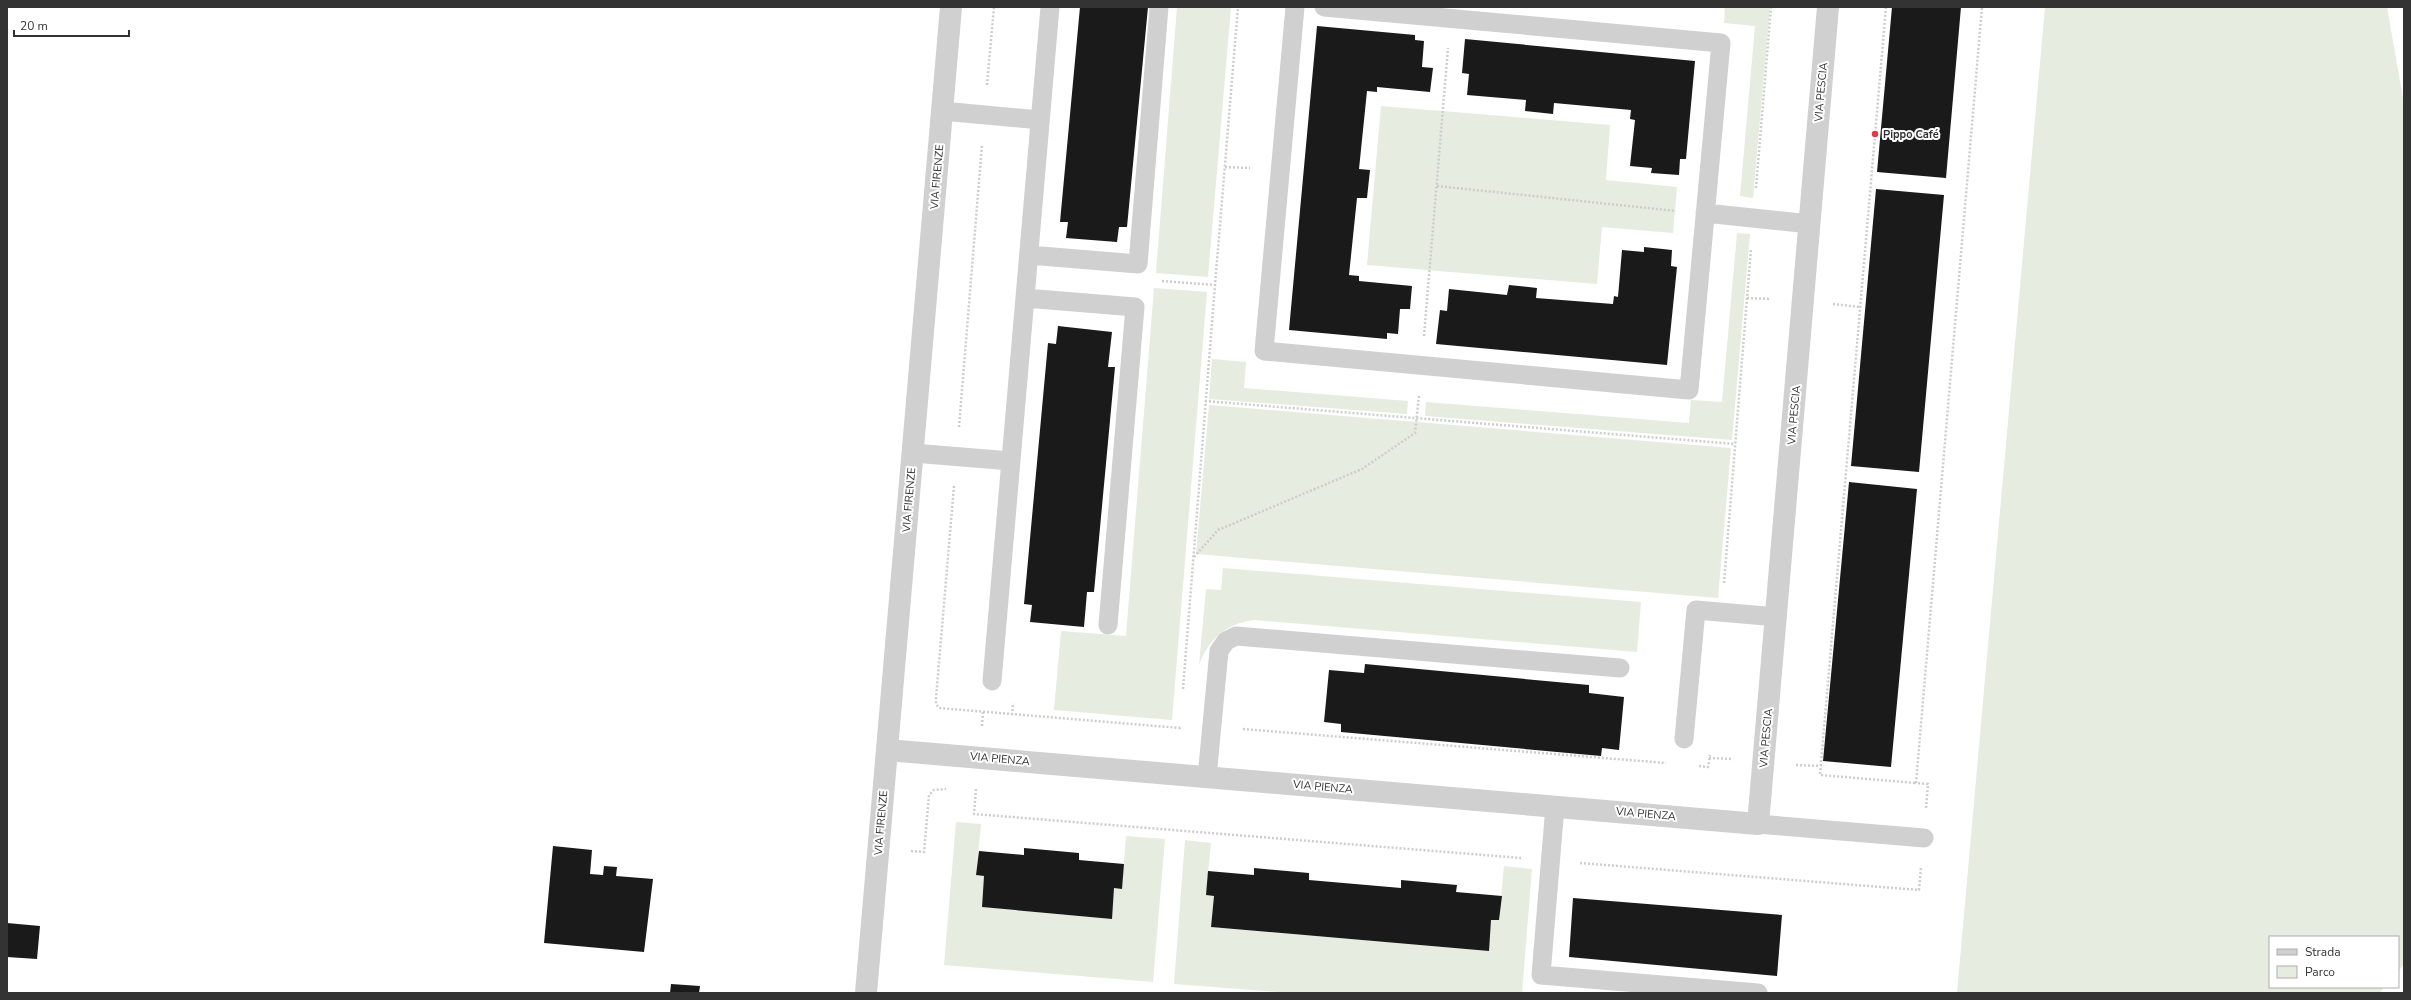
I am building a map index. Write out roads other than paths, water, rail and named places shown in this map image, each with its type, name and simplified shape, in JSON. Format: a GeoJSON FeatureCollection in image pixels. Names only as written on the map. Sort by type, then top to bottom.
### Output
{"type":"FeatureCollection","features":[{"type":"Feature","properties":{"kind":"street","name":"VIA FIRENZE"},"geometry":{"type":"LineString","coordinates":[[866,993],[951,7]]}},
{"type":"Feature","properties":{"kind":"street","name":"VIA PESCIA"},"geometry":{"type":"LineString","coordinates":[[1758,824],[1777,617],[1828,7]]}},
{"type":"Feature","properties":{"kind":"street","name":"VIA PIENZA"},"geometry":{"type":"LineString","coordinates":[[887,750],[1758,824]]}},
{"type":"Feature","properties":{"kind":"lane"},"geometry":{"type":"LineString","coordinates":[[992,681],[1050,7]]}},
{"type":"Feature","properties":{"kind":"lane"},"geometry":{"type":"LineString","coordinates":[[1029,255],[1138,264],[1159,7]]}},
{"type":"Feature","properties":{"kind":"lane"},"geometry":{"type":"LineString","coordinates":[[1296,7],[1264,352],[1689,390],[1721,43],[1324,7]]}},
{"type":"Feature","properties":{"kind":"lane"},"geometry":{"type":"LineString","coordinates":[[942,111],[1040,120]]}},
{"type":"Feature","properties":{"kind":"lane"},"geometry":{"type":"LineString","coordinates":[[1705,214],[1810,224]]}},
{"type":"Feature","properties":{"kind":"lane"},"geometry":{"type":"LineString","coordinates":[[1024,298],[1134,307],[1108,625]]}},
{"type":"Feature","properties":{"kind":"lane"},"geometry":{"type":"LineString","coordinates":[[913,453],[1011,461]]}},
{"type":"Feature","properties":{"kind":"lane"},"geometry":{"type":"LineString","coordinates":[[1684,739],[1696,610],[1777,617]]}},
{"type":"Feature","properties":{"kind":"lane"},"geometry":{"type":"LineString","coordinates":[[1206,777],[1219,651],[1226,641],[1236,636],[1620,668]]}},
{"type":"Feature","properties":{"kind":"lane"},"geometry":{"type":"LineString","coordinates":[[1555,806],[1540,975],[1758,993]]}},
{"type":"Feature","properties":{"kind":"lane"},"geometry":{"type":"LineString","coordinates":[[1758,824],[1924,838]]}},
{"type":"Feature","properties":{"kind":"place","name":"Pippo Café"},"geometry":{"type":"Point","coordinates":[1875,134]}}]}
